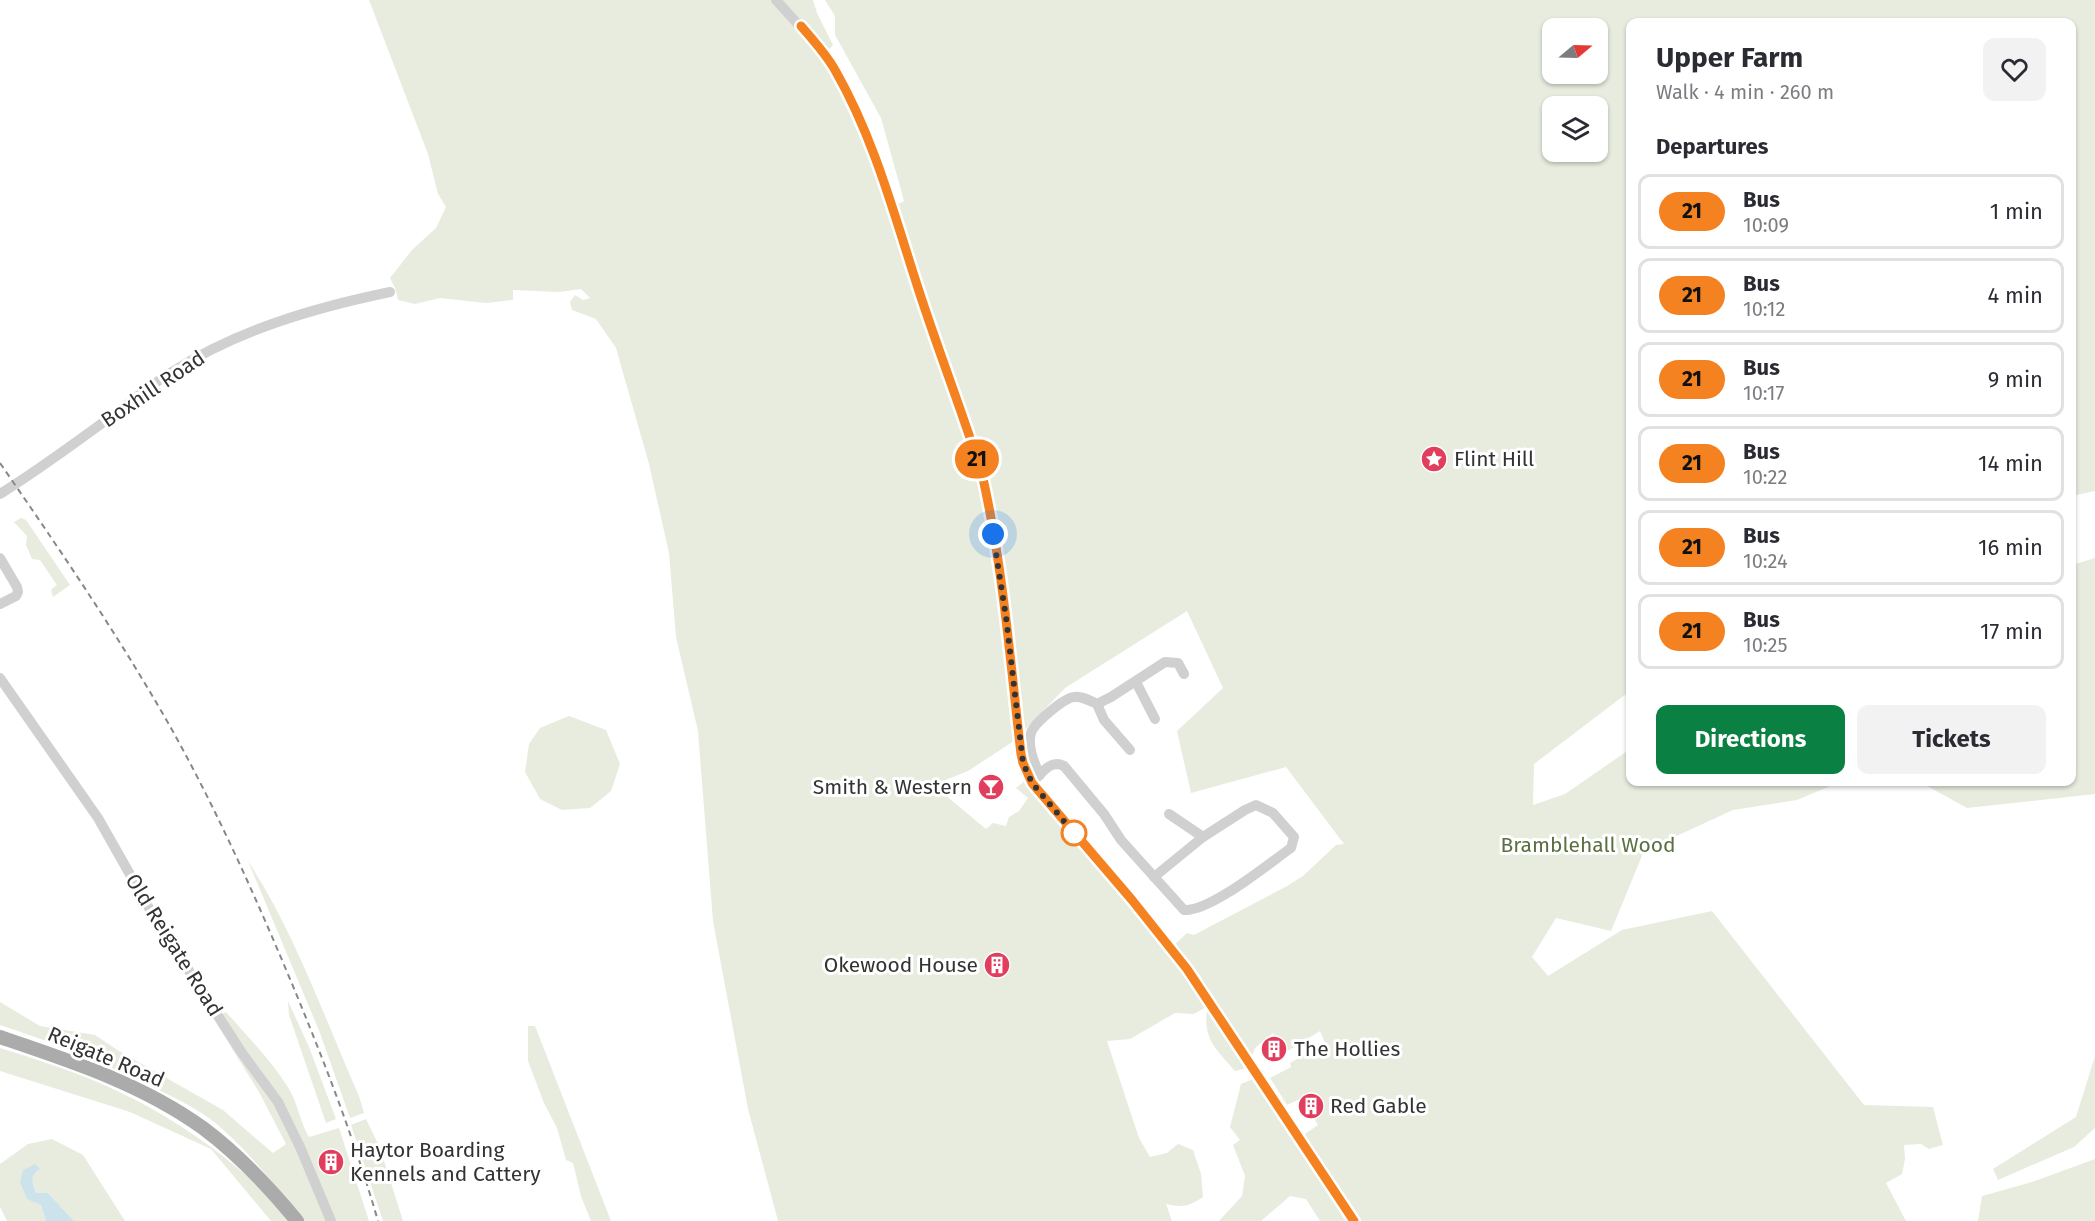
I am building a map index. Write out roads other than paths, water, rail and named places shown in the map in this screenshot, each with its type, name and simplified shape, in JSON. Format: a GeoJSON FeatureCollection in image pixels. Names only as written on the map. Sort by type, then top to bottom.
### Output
{"type":"FeatureCollection","features":[{"type":"Feature","properties":{"kind":"main road","name":"Reigate Road"},"geometry":{"type":"LineString","coordinates":[[0,1037],[84,1066],[122,1082],[185,1116],[218,1140],[248,1167],[297,1221]]}},
{"type":"Feature","properties":{"kind":"street"},"geometry":{"type":"LineString","coordinates":[[776,0],[829,60],[866,136],[893,207],[971,439],[988,501],[1006,617],[1021,754],[1032,783],[1132,900],[1187,969],[1354,1221]]}},
{"type":"Feature","properties":{"kind":"street","name":"Boxhill Road"},"geometry":{"type":"LineString","coordinates":[[0,495],[171,373],[210,350],[254,330],[302,313],[390,292]]}},
{"type":"Feature","properties":{"kind":"street"},"geometry":{"type":"LineString","coordinates":[[0,558],[18,587],[16,596],[0,604]]}},
{"type":"Feature","properties":{"kind":"street"},"geometry":{"type":"LineString","coordinates":[[1040,774],[1030,747],[1031,734],[1036,724],[1068,698],[1077,697],[1097,704],[1112,697],[1165,662],[1178,663],[1184,674]]}},
{"type":"Feature","properties":{"kind":"street","name":"Old Reigate Road"},"geometry":{"type":"LineString","coordinates":[[0,678],[98,818],[153,915],[242,1053],[278,1102],[331,1221]]}},
{"type":"Feature","properties":{"kind":"street"},"geometry":{"type":"LineString","coordinates":[[1136,682],[1155,719]]}},
{"type":"Feature","properties":{"kind":"street"},"geometry":{"type":"LineString","coordinates":[[1097,704],[1104,720],[1130,750]]}},
{"type":"Feature","properties":{"kind":"street"},"geometry":{"type":"LineString","coordinates":[[1032,783],[1051,764],[1057,763],[1064,766],[1104,814],[1121,840],[1154,877],[1184,910],[1193,911],[1227,893],[1291,848],[1294,837],[1273,813],[1256,805],[1203,837],[1154,877]]}},
{"type":"Feature","properties":{"kind":"street"},"geometry":{"type":"LineString","coordinates":[[1169,814],[1203,837]]}},
{"type":"Feature","properties":{"kind":"water"},"geometry":{"type":"Polygon","coordinates":[[[35,1164],[40,1169],[34,1174],[32,1180],[36,1193],[48,1193],[74,1221],[46,1221],[41,1205],[27,1199],[20,1182],[23,1170],[35,1164]]]}},
{"type":"Feature","properties":{"kind":"railway"},"geometry":{"type":"LineString","coordinates":[[0,463],[128,655],[167,721],[217,816],[262,913],[314,1038],[348,1129],[378,1221]]}},
{"type":"Feature","properties":{"kind":"place","name":"Flint Hill"},"geometry":{"type":"Point","coordinates":[1434,459]}},
{"type":"Feature","properties":{"kind":"place","name":"Smith & Western"},"geometry":{"type":"Point","coordinates":[991,787]}},
{"type":"Feature","properties":{"kind":"place","name":"Okewood House"},"geometry":{"type":"Point","coordinates":[997,965]}},
{"type":"Feature","properties":{"kind":"place","name":"The Hollies"},"geometry":{"type":"Point","coordinates":[1274,1049]}},
{"type":"Feature","properties":{"kind":"place","name":"Red Gable"},"geometry":{"type":"Point","coordinates":[1311,1106]}},
{"type":"Feature","properties":{"kind":"place","name":"Haytor Boarding Kennels and Cattery"},"geometry":{"type":"Point","coordinates":[331,1162]}},
{"type":"Feature","properties":{"kind":"park label","name":"Bramblehall Wood"},"geometry":{"type":"Point","coordinates":[1588,845]}}]}
